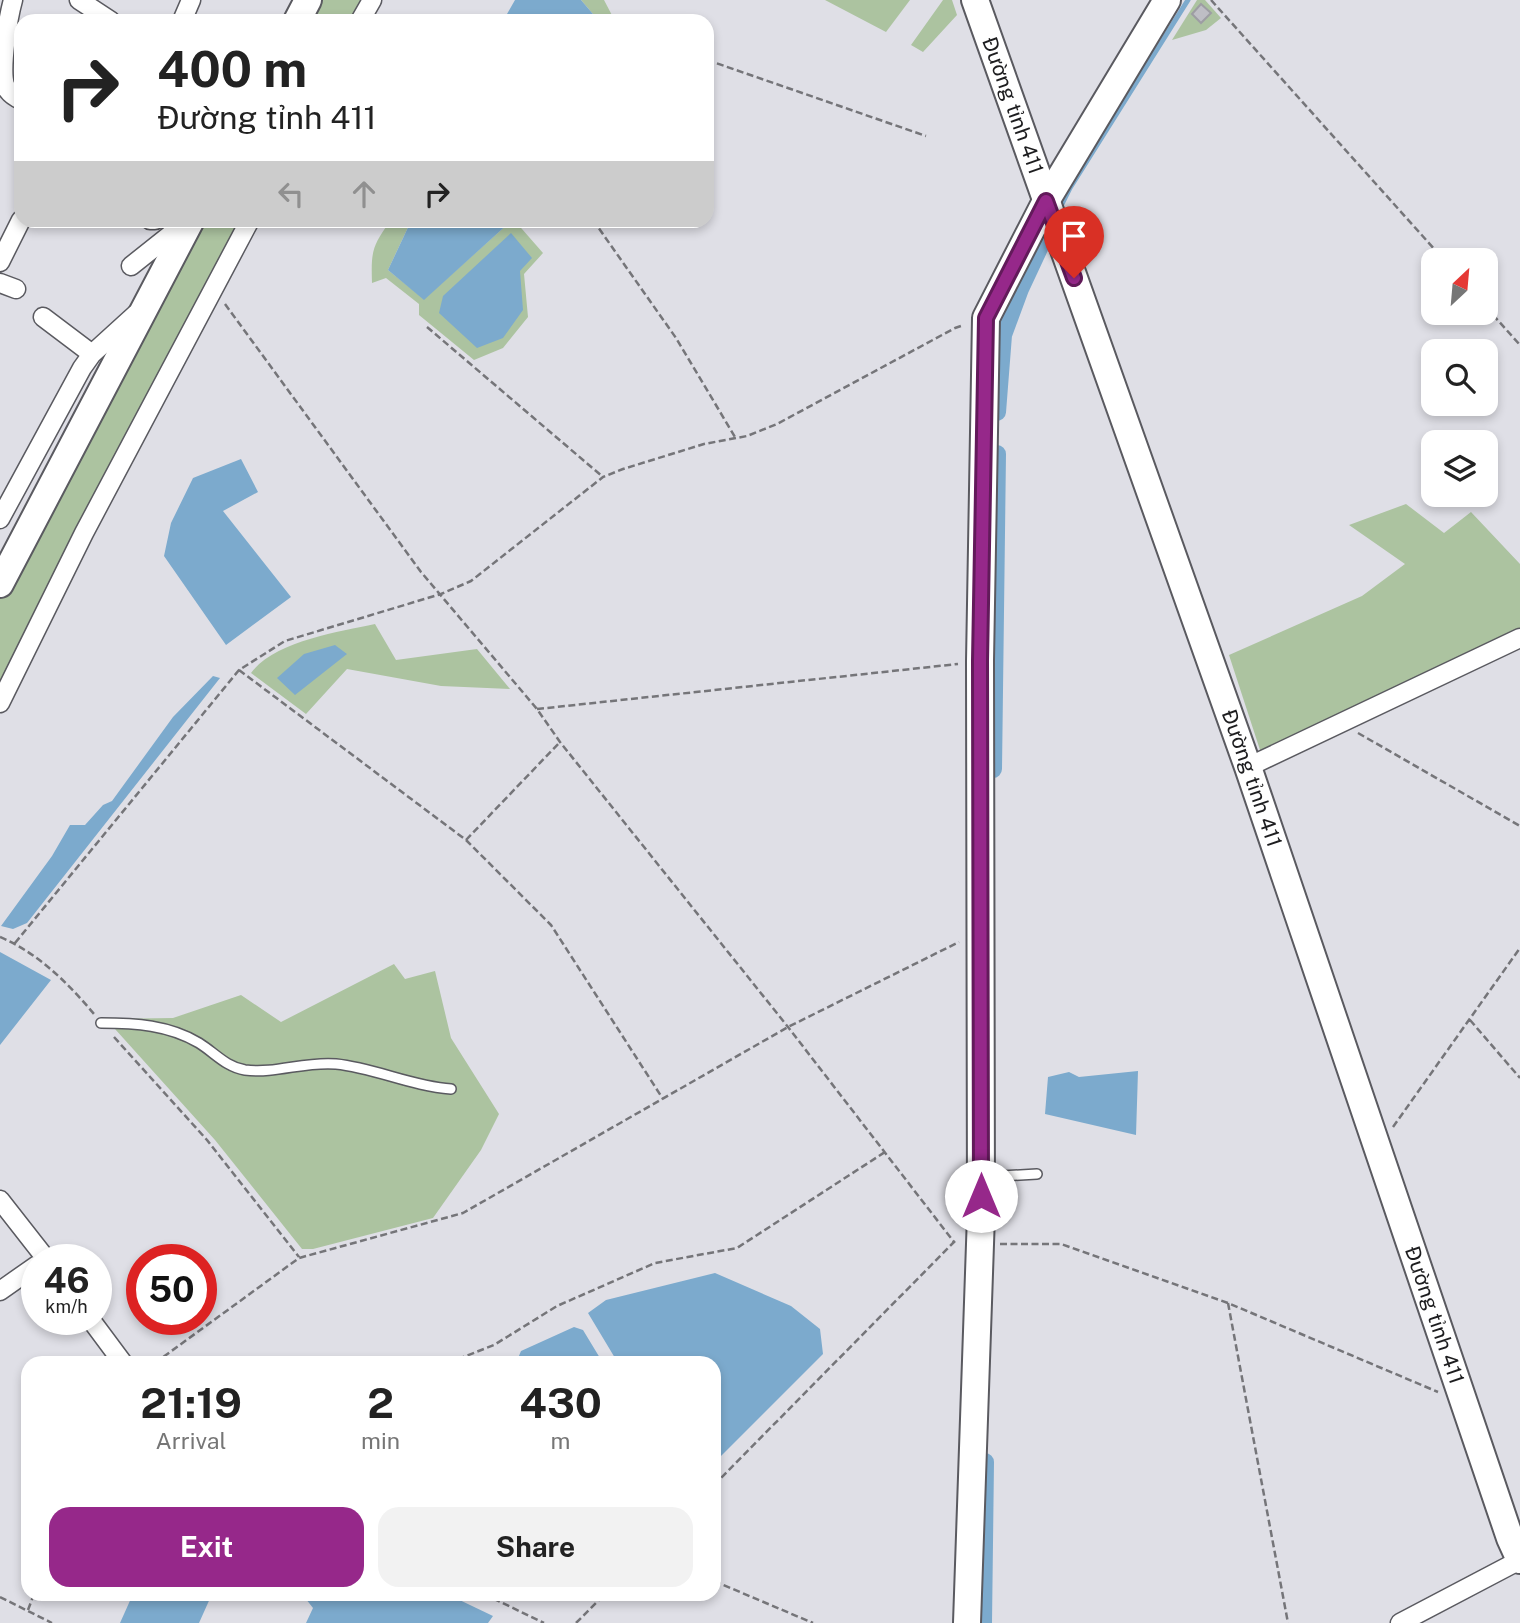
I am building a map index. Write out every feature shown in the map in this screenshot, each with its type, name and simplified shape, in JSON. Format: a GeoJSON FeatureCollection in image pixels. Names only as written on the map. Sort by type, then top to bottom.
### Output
{"type":"FeatureCollection","features":[{"type":"Feature","properties":{"kind":"main road","name":"Đường tỉnh 411"},"geometry":{"type":"LineString","coordinates":[[975,0],[1248,767],[1510,1538],[1520,1560]]}},
{"type":"Feature","properties":{"kind":"main road"},"geometry":{"type":"LineString","coordinates":[[967,1623],[967,1242],[981,1215],[988,1177],[981,932],[980,661],[986,318],[1046,201],[1167,0]]}},
{"type":"Feature","properties":{"kind":"main road"},"geometry":{"type":"LineString","coordinates":[[0,583],[186,228]]}},
{"type":"Feature","properties":{"kind":"street"},"geometry":{"type":"LineString","coordinates":[[13,0],[7,23],[3,74],[8,90],[14,95]]}},
{"type":"Feature","properties":{"kind":"street"},"geometry":{"type":"LineString","coordinates":[[79,0],[100,14]]}},
{"type":"Feature","properties":{"kind":"street"},"geometry":{"type":"LineString","coordinates":[[0,262],[17,228]]}},
{"type":"Feature","properties":{"kind":"street"},"geometry":{"type":"LineString","coordinates":[[131,266],[180,228]]}},
{"type":"Feature","properties":{"kind":"street"},"geometry":{"type":"LineString","coordinates":[[0,703],[84,533],[246,228]]}},
{"type":"Feature","properties":{"kind":"street"},"geometry":{"type":"LineString","coordinates":[[0,519],[82,368],[92,354],[146,305]]}},
{"type":"Feature","properties":{"kind":"street"},"geometry":{"type":"LineString","coordinates":[[43,317],[92,354]]}},
{"type":"Feature","properties":{"kind":"street"},"geometry":{"type":"LineString","coordinates":[[1248,767],[1520,638]]}},
{"type":"Feature","properties":{"kind":"street"},"geometry":{"type":"LineString","coordinates":[[0,1200],[32,1244]]}},
{"type":"Feature","properties":{"kind":"street"},"geometry":{"type":"LineString","coordinates":[[0,1291],[21,1277]]}},
{"type":"Feature","properties":{"kind":"street"},"geometry":{"type":"LineString","coordinates":[[102,1335],[118,1356]]}},
{"type":"Feature","properties":{"kind":"street"},"geometry":{"type":"LineString","coordinates":[[1400,1623],[1520,1560]]}},
{"type":"Feature","properties":{"kind":"lane"},"geometry":{"type":"LineString","coordinates":[[101,1023],[136,1023],[166,1029],[199,1043],[229,1065],[245,1070],[279,1071],[320,1063],[334,1064],[356,1067],[427,1087],[451,1089]]}},
{"type":"Feature","properties":{"kind":"lane"},"geometry":{"type":"LineString","coordinates":[[988,1177],[1037,1174]]}},
{"type":"Feature","properties":{"kind":"path"},"geometry":{"type":"LineString","coordinates":[[1211,0],[1432,248]]}},
{"type":"Feature","properties":{"kind":"path"},"geometry":{"type":"LineString","coordinates":[[714,62],[926,136]]}},
{"type":"Feature","properties":{"kind":"path"},"geometry":{"type":"LineString","coordinates":[[599,228],[676,338],[735,438]]}},
{"type":"Feature","properties":{"kind":"path"},"geometry":{"type":"LineString","coordinates":[[213,287],[421,572],[537,709],[560,743],[886,1152],[967,1242],[1061,1244],[1228,1303],[1464,1403]]}},
{"type":"Feature","properties":{"kind":"path"},"geometry":{"type":"LineString","coordinates":[[15,943],[239,670],[285,641],[441,594],[471,581],[603,477],[704,444],[735,438],[777,424],[955,328],[986,318]]}},
{"type":"Feature","properties":{"kind":"path"},"geometry":{"type":"LineString","coordinates":[[1498,320],[1520,345]]}},
{"type":"Feature","properties":{"kind":"path"},"geometry":{"type":"LineString","coordinates":[[427,327],[603,477]]}},
{"type":"Feature","properties":{"kind":"path"},"geometry":{"type":"LineString","coordinates":[[537,709],[980,661]]}},
{"type":"Feature","properties":{"kind":"path"},"geometry":{"type":"LineString","coordinates":[[239,670],[466,840],[551,925],[663,1099]]}},
{"type":"Feature","properties":{"kind":"path"},"geometry":{"type":"LineString","coordinates":[[1343,724],[1520,826]]}},
{"type":"Feature","properties":{"kind":"path"},"geometry":{"type":"LineString","coordinates":[[466,840],[560,743]]}},
{"type":"Feature","properties":{"kind":"path"},"geometry":{"type":"LineString","coordinates":[[165,1356],[299,1258],[463,1213],[788,1027],[981,932]]}},
{"type":"Feature","properties":{"kind":"path"},"geometry":{"type":"LineString","coordinates":[[0,937],[15,943],[40,960],[74,990],[207,1140],[299,1258]]}},
{"type":"Feature","properties":{"kind":"path"},"geometry":{"type":"LineString","coordinates":[[1373,1137],[1396,1126],[1520,948]]}},
{"type":"Feature","properties":{"kind":"path"},"geometry":{"type":"LineString","coordinates":[[1470,1020],[1520,1077]]}},
{"type":"Feature","properties":{"kind":"path"},"geometry":{"type":"LineString","coordinates":[[466,1356],[494,1345],[557,1306],[655,1263],[737,1248],[886,1152]]}},
{"type":"Feature","properties":{"kind":"path"},"geometry":{"type":"LineString","coordinates":[[721,1478],[967,1242],[981,1215]]}},
{"type":"Feature","properties":{"kind":"path"},"geometry":{"type":"LineString","coordinates":[[1228,1303],[1288,1623]]}},
{"type":"Feature","properties":{"kind":"path"},"geometry":{"type":"LineString","coordinates":[[721,1584],[813,1623]]}},
{"type":"Feature","properties":{"kind":"path"},"geometry":{"type":"LineString","coordinates":[[0,1597],[52,1623]]}},
{"type":"Feature","properties":{"kind":"path"},"geometry":{"type":"LineString","coordinates":[[28,1610],[31,1601]]}},
{"type":"Feature","properties":{"kind":"path"},"geometry":{"type":"LineString","coordinates":[[498,1601],[544,1623]]}},
{"type":"Feature","properties":{"kind":"path"},"geometry":{"type":"LineString","coordinates":[[576,1623],[598,1601]]}},
{"type":"Feature","properties":{"kind":"green space"},"geometry":{"type":"Polygon","coordinates":[[[316,0],[367,0],[360,14],[309,14],[316,0]]]}},
{"type":"Feature","properties":{"kind":"green space"},"geometry":{"type":"Polygon","coordinates":[[[581,0],[604,0],[611,14],[593,14],[581,0]]]}},
{"type":"Feature","properties":{"kind":"green space"},"geometry":{"type":"Polygon","coordinates":[[[825,0],[910,0],[886,32],[825,0]]]}},
{"type":"Feature","properties":{"kind":"green space"},"geometry":{"type":"Polygon","coordinates":[[[943,0],[952,0],[957,15],[923,52],[911,45],[943,0]]]}},
{"type":"Feature","properties":{"kind":"green space"},"geometry":{"type":"Polygon","coordinates":[[[1197,0],[1205,0],[1221,18],[1206,30],[1172,40],[1197,0]]]}},
{"type":"Feature","properties":{"kind":"green space"},"geometry":{"type":"Polygon","coordinates":[[[197,228],[243,228],[0,688],[0,593],[197,228]]]}},
{"type":"Feature","properties":{"kind":"green space"},"geometry":{"type":"Polygon","coordinates":[[[385,228],[408,228],[388,270],[424,299],[503,228],[521,228],[543,253],[524,274],[528,317],[503,348],[474,360],[419,315],[419,304],[386,278],[372,283],[372,263],[379,237],[385,228]]]}},
{"type":"Feature","properties":{"kind":"green space"},"geometry":{"type":"Polygon","coordinates":[[[1406,504],[1444,533],[1471,512],[1520,564],[1520,630],[1261,753],[1229,655],[1362,596],[1405,564],[1349,525],[1406,504]]]}},
{"type":"Feature","properties":{"kind":"green space"},"geometry":{"type":"Polygon","coordinates":[[[375,624],[396,660],[477,649],[510,689],[441,686],[347,669],[306,714],[251,673],[275,653],[291,646],[375,624]]]}},
{"type":"Feature","properties":{"kind":"green space"},"geometry":{"type":"Polygon","coordinates":[[[394,964],[405,979],[435,971],[451,1038],[499,1114],[481,1150],[433,1218],[313,1249],[302,1249],[215,1140],[106,1019],[173,1018],[241,995],[281,1022],[394,964]]]}},
{"type":"Feature","properties":{"kind":"water"},"geometry":{"type":"Polygon","coordinates":[[[515,0],[581,0],[593,14],[507,14],[515,0]]]}},
{"type":"Feature","properties":{"kind":"water"},"geometry":{"type":"Polygon","coordinates":[[[408,228],[503,228],[424,300],[388,270],[408,228]]]}},
{"type":"Feature","properties":{"kind":"water"},"geometry":{"type":"Polygon","coordinates":[[[511,233],[532,258],[520,271],[523,310],[503,338],[477,348],[439,313],[443,296],[511,233]]]}},
{"type":"Feature","properties":{"kind":"water"},"geometry":{"type":"Polygon","coordinates":[[[241,459],[258,492],[223,511],[291,597],[226,645],[164,556],[171,523],[193,478],[241,459]]]}},
{"type":"Feature","properties":{"kind":"water"},"geometry":{"type":"Polygon","coordinates":[[[335,645],[347,654],[295,695],[277,678],[304,654],[335,645]]]}},
{"type":"Feature","properties":{"kind":"water"},"geometry":{"type":"Polygon","coordinates":[[[213,676],[220,678],[27,923],[13,929],[1,926],[52,856],[70,825],[85,825],[103,805],[112,801],[173,717],[213,676]]]}},
{"type":"Feature","properties":{"kind":"water"},"geometry":{"type":"Polygon","coordinates":[[[0,952],[51,980],[0,1045],[0,952]]]}},
{"type":"Feature","properties":{"kind":"water"},"geometry":{"type":"Polygon","coordinates":[[[1138,1071],[1136,1135],[1045,1114],[1048,1077],[1069,1072],[1079,1077],[1138,1071]]]}},
{"type":"Feature","properties":{"kind":"water"},"geometry":{"type":"Polygon","coordinates":[[[715,1273],[791,1306],[820,1329],[823,1354],[721,1456],[721,1356],[614,1356],[588,1313],[606,1300],[715,1273]]]}},
{"type":"Feature","properties":{"kind":"water"},"geometry":{"type":"Polygon","coordinates":[[[574,1327],[583,1330],[599,1356],[519,1356],[521,1351],[574,1327]]]}},
{"type":"Feature","properties":{"kind":"water"},"geometry":{"type":"Polygon","coordinates":[[[130,1601],[209,1601],[199,1623],[120,1623],[130,1601]]]}},
{"type":"Feature","properties":{"kind":"water"},"geometry":{"type":"Polygon","coordinates":[[[308,1601],[462,1601],[493,1616],[488,1623],[306,1623],[313,1608],[308,1601]]]}},
{"type":"Feature","properties":{"kind":"building"},"geometry":{"type":"Polygon","coordinates":[[[1201,4],[1211,13],[1201,23],[1192,14],[1201,4]]]}},
{"type":"Feature","properties":{"kind":"waterway"},"geometry":{"type":"LineString","coordinates":[[1062,204],[1188,0]]}},
{"type":"Feature","properties":{"kind":"waterway"},"geometry":{"type":"LineString","coordinates":[[997,412],[1003,335],[1041,244]]}},
{"type":"Feature","properties":{"kind":"waterway"},"geometry":{"type":"LineString","coordinates":[[993,769],[997,454]]}},
{"type":"Feature","properties":{"kind":"waterway"},"geometry":{"type":"LineString","coordinates":[[983,1623],[985,1462]]}},
{"type":"Feature","properties":{"kind":"route"},"geometry":{"type":"LineString","coordinates":[[981,1196],[980,661],[986,318],[1046,201],[1074,278]]}}]}
